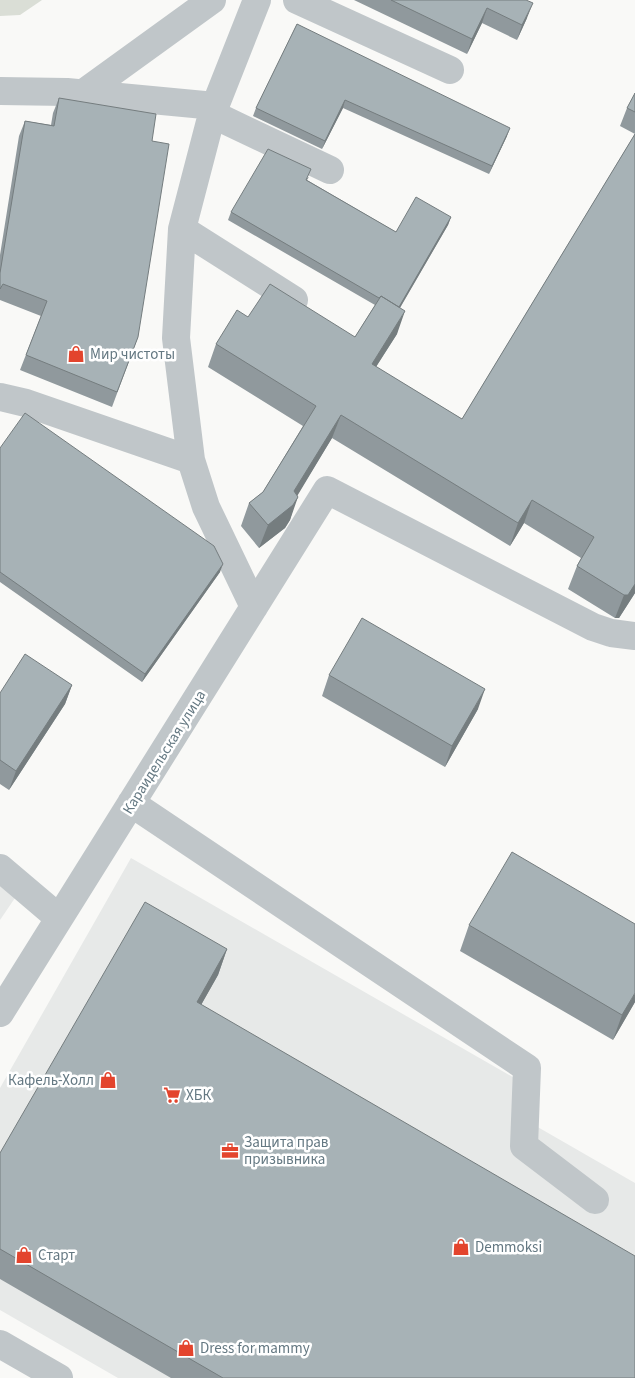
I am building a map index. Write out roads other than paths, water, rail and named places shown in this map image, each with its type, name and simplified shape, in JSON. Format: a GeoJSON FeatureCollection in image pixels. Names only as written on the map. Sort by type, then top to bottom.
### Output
{"type":"FeatureCollection","features":[{"type":"Feature","properties":{"kind":"street"},"geometry":{"type":"LineString","coordinates":[[82,94],[212,0]]}},
{"type":"Feature","properties":{"kind":"street"},"geometry":{"type":"LineString","coordinates":[[254,607],[206,507],[191,460],[176,338],[182,229],[213,110],[257,0]]}},
{"type":"Feature","properties":{"kind":"street"},"geometry":{"type":"LineString","coordinates":[[296,0],[450,70]]}},
{"type":"Feature","properties":{"kind":"street"},"geometry":{"type":"LineString","coordinates":[[0,91],[82,94],[213,110],[330,170]]}},
{"type":"Feature","properties":{"kind":"street"},"geometry":{"type":"LineString","coordinates":[[182,229],[294,300]]}},
{"type":"Feature","properties":{"kind":"street"},"geometry":{"type":"LineString","coordinates":[[0,397],[26,403],[191,460]]}},
{"type":"Feature","properties":{"kind":"street","name":"Караидельская улица"},"geometry":{"type":"LineString","coordinates":[[0,1013],[327,490],[593,627],[611,633],[635,636]]}},
{"type":"Feature","properties":{"kind":"street"},"geometry":{"type":"LineString","coordinates":[[131,803],[527,1068],[524,1146],[595,1200]]}},
{"type":"Feature","properties":{"kind":"street"},"geometry":{"type":"LineString","coordinates":[[0,868],[60,918]]}},
{"type":"Feature","properties":{"kind":"street"},"geometry":{"type":"LineString","coordinates":[[0,1344],[59,1378]]}},
{"type":"Feature","properties":{"kind":"place","name":"Мир чистоты"},"geometry":{"type":"Point","coordinates":[76,354]}},
{"type":"Feature","properties":{"kind":"place","name":"Кафель-Холл"},"geometry":{"type":"Point","coordinates":[108,1080]}},
{"type":"Feature","properties":{"kind":"place","name":"ХБК"},"geometry":{"type":"Point","coordinates":[172,1095]}},
{"type":"Feature","properties":{"kind":"place","name":"Защита прав призывника"},"geometry":{"type":"Point","coordinates":[230,1151]}},
{"type":"Feature","properties":{"kind":"place","name":"Demmoksi"},"geometry":{"type":"Point","coordinates":[461,1247]}},
{"type":"Feature","properties":{"kind":"place","name":"Старт"},"geometry":{"type":"Point","coordinates":[24,1255]}},
{"type":"Feature","properties":{"kind":"place","name":"Dress for mammy"},"geometry":{"type":"Point","coordinates":[186,1348]}}]}
